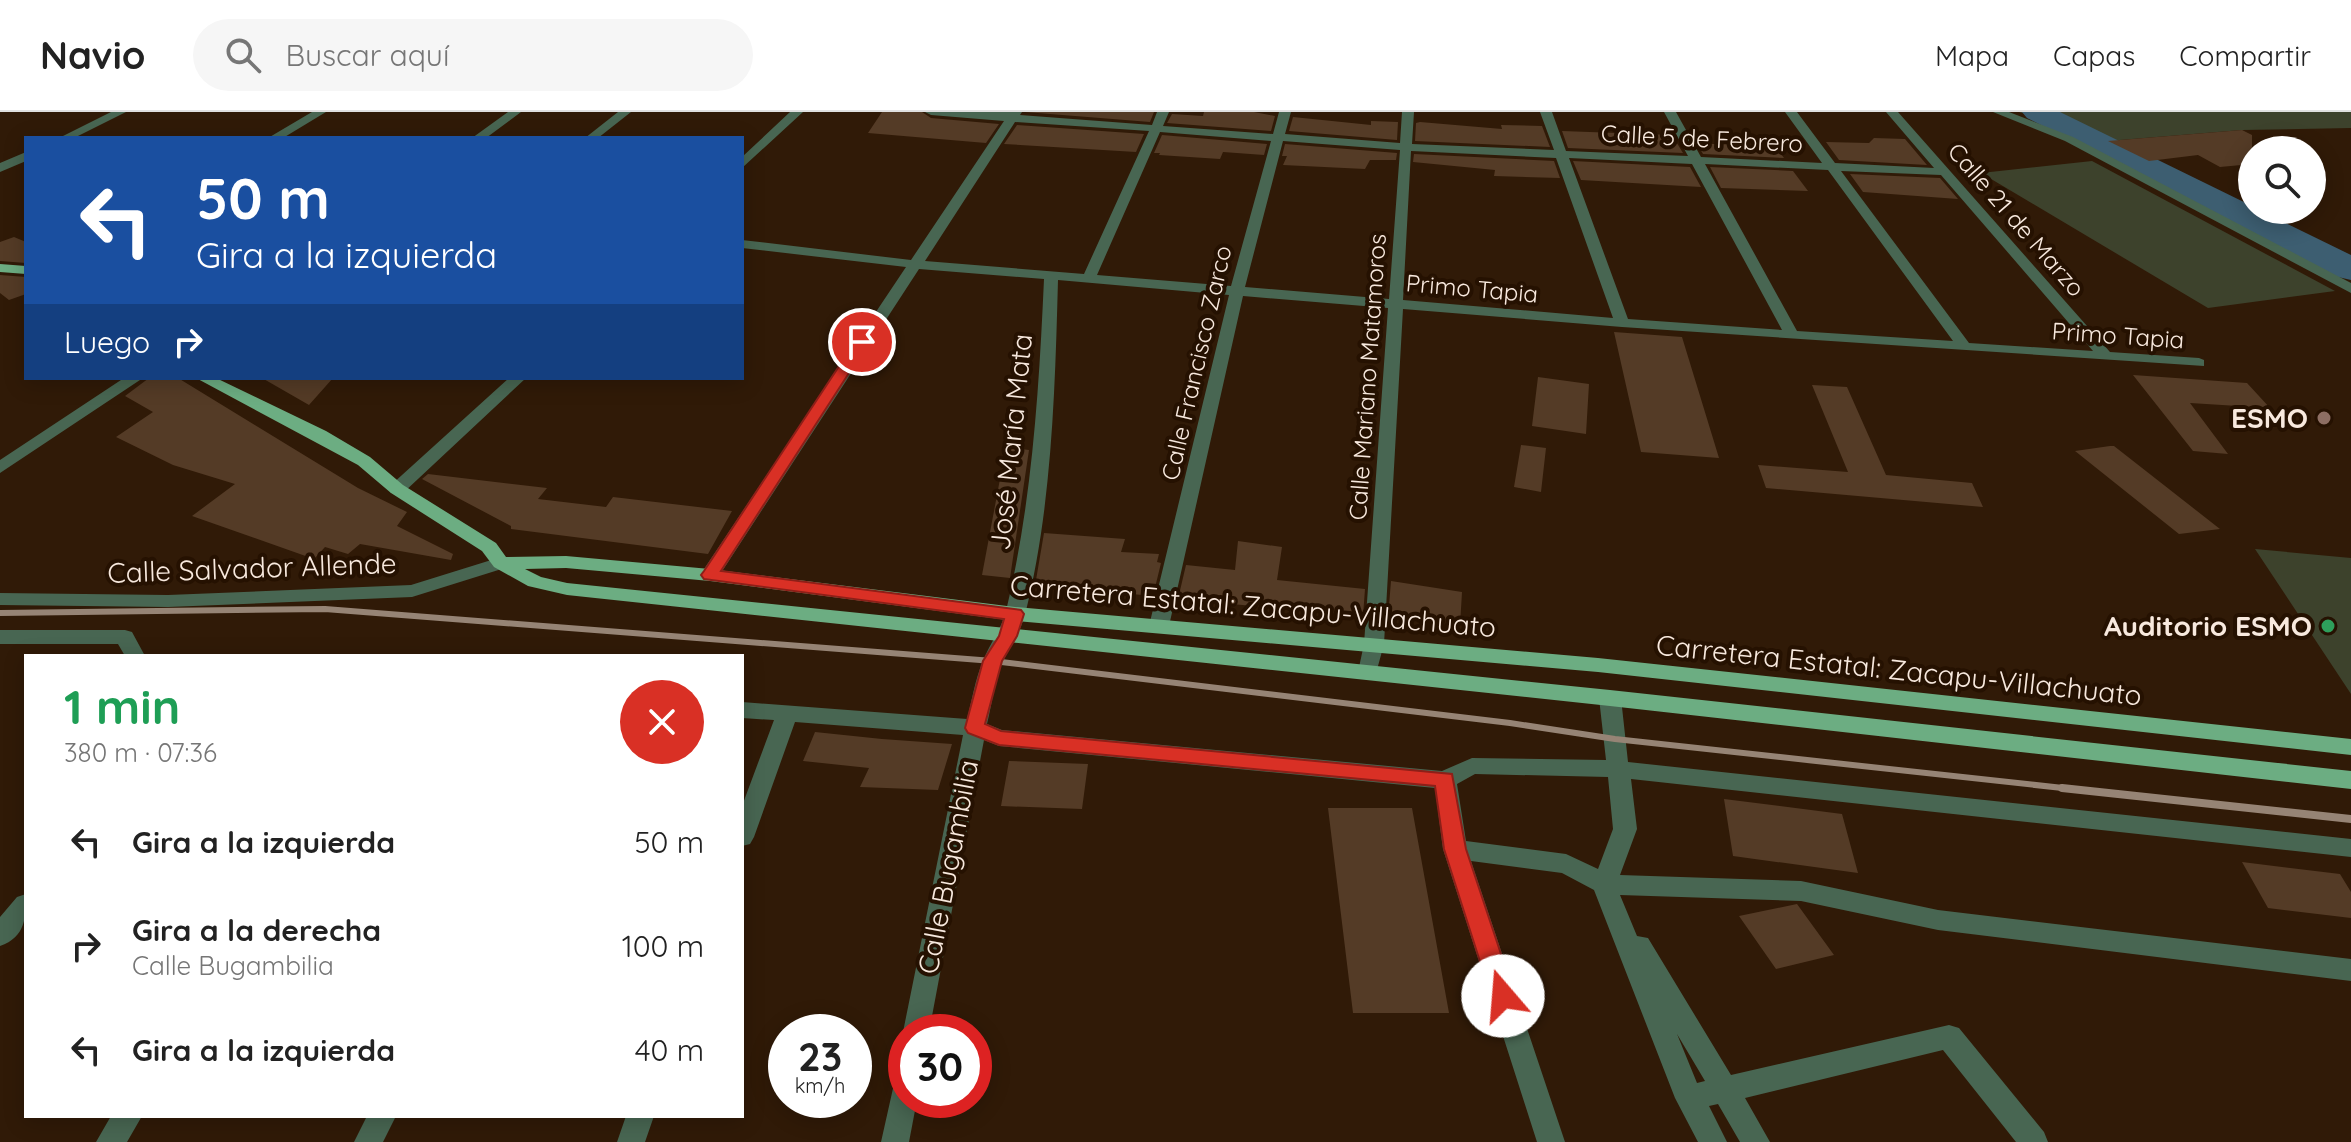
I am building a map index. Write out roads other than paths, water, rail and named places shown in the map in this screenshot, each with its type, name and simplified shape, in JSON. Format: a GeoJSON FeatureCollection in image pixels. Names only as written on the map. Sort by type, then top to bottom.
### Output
{"type":"FeatureCollection","features":[{"type":"Feature","properties":{"kind":"main road"},"geometry":{"type":"LineString","coordinates":[[0,268],[24,270]]}},
{"type":"Feature","properties":{"kind":"main road"},"geometry":{"type":"LineString","coordinates":[[208,380],[320,435],[364,461],[397,489],[489,547],[501,563],[535,582],[567,589],[1012,625],[1368,672],[2351,780]]}},
{"type":"Feature","properties":{"kind":"main road","name":"Carretera Estatal: Zacapu-Villachuato"},"geometry":{"type":"LineString","coordinates":[[501,563],[566,562],[710,575],[1012,625],[1159,626],[1374,644],[1598,665],[2351,747]]}},
{"type":"Feature","properties":{"kind":"street"},"geometry":{"type":"LineString","coordinates":[[69,136],[120,112]]}},
{"type":"Feature","properties":{"kind":"street"},"geometry":{"type":"LineString","coordinates":[[278,136],[320,112]]}},
{"type":"Feature","properties":{"kind":"street"},"geometry":{"type":"LineString","coordinates":[[481,136],[515,112]]}},
{"type":"Feature","properties":{"kind":"street"},"geometry":{"type":"LineString","coordinates":[[594,136],[625,112]]}},
{"type":"Feature","properties":{"kind":"street"},"geometry":{"type":"LineString","coordinates":[[744,162],[797,112]]}},
{"type":"Feature","properties":{"kind":"street","name":"Calle 5 de Febrero"},"geometry":{"type":"LineString","coordinates":[[931,112],[1407,147],[1945,172]]}},
{"type":"Feature","properties":{"kind":"street"},"geometry":{"type":"LineString","coordinates":[[1089,278],[1163,112]]}},
{"type":"Feature","properties":{"kind":"street","name":"Calle Francisco Zarco"},"geometry":{"type":"LineString","coordinates":[[1159,626],[1237,290],[1285,112]]}},
{"type":"Feature","properties":{"kind":"street","name":"Calle Mariano Matamoros"},"geometry":{"type":"LineString","coordinates":[[1368,672],[1374,644],[1408,112]]}},
{"type":"Feature","properties":{"kind":"street"},"geometry":{"type":"LineString","coordinates":[[1546,112],[1622,323]]}},
{"type":"Feature","properties":{"kind":"street"},"geometry":{"type":"LineString","coordinates":[[1670,112],[1694,161],[1792,335]]}},
{"type":"Feature","properties":{"kind":"street"},"geometry":{"type":"LineString","coordinates":[[1791,112],[1965,347]]}},
{"type":"Feature","properties":{"kind":"street","name":"Calle 21 de Marzo"},"geometry":{"type":"LineString","coordinates":[[1892,112],[2106,357]]}},
{"type":"Feature","properties":{"kind":"street"},"geometry":{"type":"LineString","coordinates":[[1999,112],[2069,139],[2351,289]]}},
{"type":"Feature","properties":{"kind":"street"},"geometry":{"type":"LineString","coordinates":[[710,575],[1013,116]]}},
{"type":"Feature","properties":{"kind":"street"},"geometry":{"type":"LineString","coordinates":[[4,164],[24,157]]}},
{"type":"Feature","properties":{"kind":"street"},"geometry":{"type":"LineString","coordinates":[[4,164],[24,165]]}},
{"type":"Feature","properties":{"kind":"street","name":"Primo Tapia"},"geometry":{"type":"LineString","coordinates":[[744,244],[913,264],[1622,323],[2199,363]]}},
{"type":"Feature","properties":{"kind":"street","name":"José María Mata"},"geometry":{"type":"LineString","coordinates":[[1012,625],[1034,517],[1048,361],[1051,275]]}},
{"type":"Feature","properties":{"kind":"street"},"geometry":{"type":"LineString","coordinates":[[0,468],[132,380]]}},
{"type":"Feature","properties":{"kind":"street"},"geometry":{"type":"LineString","coordinates":[[397,489],[516,380]]}},
{"type":"Feature","properties":{"kind":"street","name":"Calle Salvador Allende"},"geometry":{"type":"LineString","coordinates":[[0,599],[168,601],[412,591],[501,563]]}},
{"type":"Feature","properties":{"kind":"street","name":"Calle Bugambilia"},"geometry":{"type":"LineString","coordinates":[[919,1014],[975,728],[993,661],[1012,625]]}},
{"type":"Feature","properties":{"kind":"street"},"geometry":{"type":"LineString","coordinates":[[0,637],[125,637],[134,654]]}},
{"type":"Feature","properties":{"kind":"street"},"geometry":{"type":"LineString","coordinates":[[1610,698],[1625,829],[1604,884],[1689,1098],[1713,1142]]}},
{"type":"Feature","properties":{"kind":"street"},"geometry":{"type":"LineString","coordinates":[[744,710],[975,728],[999,738],[1445,780],[1472,766],[1618,769],[2351,848]]}},
{"type":"Feature","properties":{"kind":"street"},"geometry":{"type":"LineString","coordinates":[[744,832],[787,714]]}},
{"type":"Feature","properties":{"kind":"street"},"geometry":{"type":"LineString","coordinates":[[1445,780],[1455,849],[1551,1142]]}},
{"type":"Feature","properties":{"kind":"street"},"geometry":{"type":"LineString","coordinates":[[1455,849],[1566,864],[1604,884],[1801,891],[1938,920],[2351,970]]}},
{"type":"Feature","properties":{"kind":"street"},"geometry":{"type":"LineString","coordinates":[[1604,884],[1756,1142]]}},
{"type":"Feature","properties":{"kind":"street"},"geometry":{"type":"LineString","coordinates":[[0,935],[24,906]]}},
{"type":"Feature","properties":{"kind":"street"},"geometry":{"type":"LineString","coordinates":[[1689,1098],[1949,1037],[2034,1142]]}},
{"type":"Feature","properties":{"kind":"street"},"geometry":{"type":"LineString","coordinates":[[110,1142],[127,1118]]}},
{"type":"Feature","properties":{"kind":"street"},"geometry":{"type":"LineString","coordinates":[[368,1142],[381,1118]]}},
{"type":"Feature","properties":{"kind":"street"},"geometry":{"type":"LineString","coordinates":[[631,1142],[639,1118]]}},
{"type":"Feature","properties":{"kind":"street"},"geometry":{"type":"LineString","coordinates":[[895,1142],[900,1118]]}},
{"type":"Feature","properties":{"kind":"waterway"},"geometry":{"type":"LineString","coordinates":[[2037,112],[2351,269]]}},
{"type":"Feature","properties":{"kind":"railway"},"geometry":{"type":"LineString","coordinates":[[0,613],[325,609],[993,661],[1510,723],[1615,739],[2081,790]]}},
{"type":"Feature","properties":{"kind":"railway"},"geometry":{"type":"LineString","coordinates":[[2062,788],[2351,819]]}},
{"type":"Feature","properties":{"kind":"place","name":"ESMO"},"geometry":{"type":"Point","coordinates":[2324,418]}},
{"type":"Feature","properties":{"kind":"place","name":"Auditorio ESMO"},"geometry":{"type":"Point","coordinates":[2328,626]}}]}
